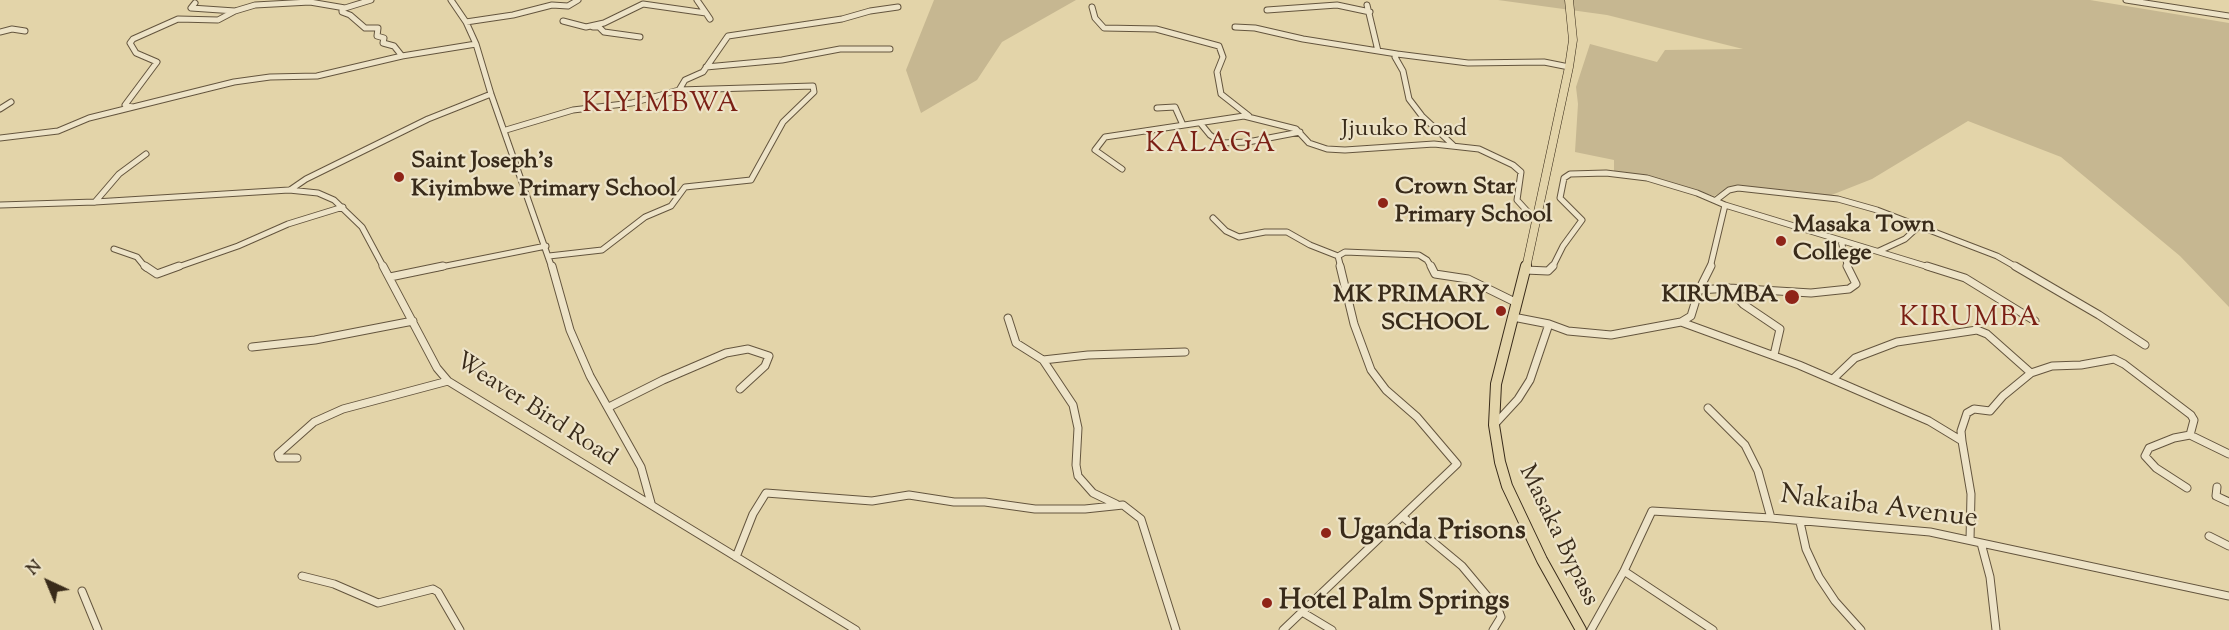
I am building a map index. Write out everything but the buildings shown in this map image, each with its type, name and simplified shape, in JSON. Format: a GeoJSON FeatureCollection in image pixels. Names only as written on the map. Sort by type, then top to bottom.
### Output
{"type":"FeatureCollection","features":[{"type":"Feature","properties":{"kind":"highway","name":"Masaka Bypass"},"geometry":{"type":"LineString","coordinates":[[1569,0],[1573,40],[1569,67],[1537,223],[1496,384],[1494,425],[1500,462],[1508,486],[1542,560],[1581,630]]}},
{"type":"Feature","properties":{"kind":"street"},"geometry":{"type":"LineString","coordinates":[[133,107],[125,105],[156,62],[136,53],[130,43],[133,39],[178,19],[218,20],[235,11],[255,5],[309,2],[342,8],[372,0]]}},
{"type":"Feature","properties":{"kind":"street"},"geometry":{"type":"LineString","coordinates":[[451,0],[466,22],[476,44],[491,94],[506,130],[546,246],[570,330],[590,376],[641,467],[651,503]]}},
{"type":"Feature","properties":{"kind":"street"},"geometry":{"type":"LineString","coordinates":[[466,22],[513,15],[552,5],[568,6],[578,0]]}},
{"type":"Feature","properties":{"kind":"street"},"geometry":{"type":"LineString","coordinates":[[697,0],[710,19]]}},
{"type":"Feature","properties":{"kind":"street"},"geometry":{"type":"LineString","coordinates":[[2126,0],[2229,16]]}},
{"type":"Feature","properties":{"kind":"street"},"geometry":{"type":"LineString","coordinates":[[195,3],[191,8],[235,11]]}},
{"type":"Feature","properties":{"kind":"street"},"geometry":{"type":"LineString","coordinates":[[586,27],[604,23],[643,4],[706,13]]}},
{"type":"Feature","properties":{"kind":"street"},"geometry":{"type":"LineString","coordinates":[[1267,10],[1337,5],[1370,12]]}},
{"type":"Feature","properties":{"kind":"street"},"geometry":{"type":"LineString","coordinates":[[1367,5],[1377,51]]}},
{"type":"Feature","properties":{"kind":"street"},"geometry":{"type":"LineString","coordinates":[[679,90],[685,80],[699,74],[706,67],[728,36],[842,19],[870,11],[898,7]]}},
{"type":"Feature","properties":{"kind":"street"},"geometry":{"type":"LineString","coordinates":[[1092,7],[1095,18],[1104,28],[1156,29],[1219,46],[1223,57],[1217,72],[1221,94],[1249,116]]}},
{"type":"Feature","properties":{"kind":"street"},"geometry":{"type":"LineString","coordinates":[[342,8],[342,12],[351,15],[365,28],[378,28],[377,36],[384,38],[383,43],[394,46],[402,56]]}},
{"type":"Feature","properties":{"kind":"street"},"geometry":{"type":"LineString","coordinates":[[563,21],[586,27],[599,27],[604,32],[614,34],[640,36]]}},
{"type":"Feature","properties":{"kind":"street"},"geometry":{"type":"LineString","coordinates":[[1235,27],[1255,28],[1377,51],[1468,63],[1544,62],[1569,67]]}},
{"type":"Feature","properties":{"kind":"street"},"geometry":{"type":"LineString","coordinates":[[0,32],[12,29],[25,31]]}},
{"type":"Feature","properties":{"kind":"street"},"geometry":{"type":"LineString","coordinates":[[0,138],[58,131],[89,118],[234,82],[270,77],[317,76],[402,56],[476,44]]}},
{"type":"Feature","properties":{"kind":"street"},"geometry":{"type":"LineString","coordinates":[[706,67],[782,60],[840,49],[890,49]]}},
{"type":"Feature","properties":{"kind":"street"},"geometry":{"type":"LineString","coordinates":[[1397,54],[1395,57],[1403,71],[1409,99],[1453,145]]}},
{"type":"Feature","properties":{"kind":"street"},"geometry":{"type":"LineString","coordinates":[[506,130],[573,110],[632,103],[679,90],[813,86],[813,92],[783,122],[751,180],[686,187],[671,206],[645,217],[630,231],[602,250],[549,256]]}},
{"type":"Feature","properties":{"kind":"street"},"geometry":{"type":"LineString","coordinates":[[289,190],[306,179],[428,119],[491,94]]}},
{"type":"Feature","properties":{"kind":"street"},"geometry":{"type":"LineString","coordinates":[[0,109],[11,102]]}},
{"type":"Feature","properties":{"kind":"street"},"geometry":{"type":"LineString","coordinates":[[1157,108],[1171,104],[1175,107],[1183,125]]}},
{"type":"Feature","properties":{"kind":"street","name":"Jjuuko Road"},"geometry":{"type":"LineString","coordinates":[[1122,169],[1095,150],[1105,137],[1249,116],[1301,132],[1310,143],[1327,149],[1453,145],[1479,149],[1518,169],[1522,176],[1517,200],[1537,223]]}},
{"type":"Feature","properties":{"kind":"street"},"geometry":{"type":"LineString","coordinates":[[1201,124],[1210,135],[1222,143],[1248,142],[1301,132]]}},
{"type":"Feature","properties":{"kind":"street"},"geometry":{"type":"LineString","coordinates":[[95,202],[119,174],[146,153]]}},
{"type":"Feature","properties":{"kind":"street"},"geometry":{"type":"LineString","coordinates":[[1525,270],[1548,271],[1552,268],[1563,246],[1582,220],[1560,198],[1566,176],[1606,173],[1647,178],[1725,205],[1971,280],[2035,321]]}},
{"type":"Feature","properties":{"kind":"street"},"geometry":{"type":"LineString","coordinates":[[1716,200],[1729,190],[1738,188],[1798,197],[1831,198],[1877,210],[1997,256],[2099,315],[2145,345]]}},
{"type":"Feature","properties":{"kind":"street","name":"Weaver Bird Road"},"geometry":{"type":"LineString","coordinates":[[0,206],[289,190],[318,193],[343,207],[362,227],[437,368],[448,381],[856,630]]}},
{"type":"Feature","properties":{"kind":"street"},"geometry":{"type":"LineString","coordinates":[[1513,317],[1562,330],[1623,334],[1681,322],[1691,316],[1699,290],[1715,257],[1725,205]]}},
{"type":"Feature","properties":{"kind":"street"},"geometry":{"type":"LineString","coordinates":[[114,249],[137,257],[147,269],[157,274],[238,246],[288,224],[343,207]]}},
{"type":"Feature","properties":{"kind":"street"},"geometry":{"type":"LineString","coordinates":[[1213,218],[1226,231],[1239,237],[1265,232],[1287,232],[1310,245],[1338,256]]}},
{"type":"Feature","properties":{"kind":"street"},"geometry":{"type":"LineString","coordinates":[[1879,251],[1905,239],[1918,227]]}},
{"type":"Feature","properties":{"kind":"street"},"geometry":{"type":"LineString","coordinates":[[1699,290],[1729,288],[1811,293],[1849,289],[1856,284],[1848,270],[1841,241]]}},
{"type":"Feature","properties":{"kind":"street"},"geometry":{"type":"LineString","coordinates":[[390,277],[546,246]]}},
{"type":"Feature","properties":{"kind":"street"},"geometry":{"type":"LineString","coordinates":[[1338,256],[1345,252],[1419,255],[1427,260],[1435,274],[1468,279],[1517,303]]}},
{"type":"Feature","properties":{"kind":"street"},"geometry":{"type":"LineString","coordinates":[[1283,630],[1457,464],[1416,417],[1378,381],[1371,369],[1354,324],[1338,256]]}},
{"type":"Feature","properties":{"kind":"street"},"geometry":{"type":"LineString","coordinates":[[1729,288],[1743,304],[1780,329],[1774,355]]}},
{"type":"Feature","properties":{"kind":"street"},"geometry":{"type":"LineString","coordinates":[[1691,316],[1699,328]]}},
{"type":"Feature","properties":{"kind":"street"},"geometry":{"type":"LineString","coordinates":[[1008,318],[1016,343],[1043,360],[1068,396],[1076,416],[1078,476],[1093,493],[1117,505],[1129,508],[1141,519],[1176,630]]}},
{"type":"Feature","properties":{"kind":"street"},"geometry":{"type":"LineString","coordinates":[[252,347],[315,340],[413,321]]}},
{"type":"Feature","properties":{"kind":"street"},"geometry":{"type":"LineString","coordinates":[[1681,322],[1833,379],[1948,430],[1962,441]]}},
{"type":"Feature","properties":{"kind":"street"},"geometry":{"type":"LineString","coordinates":[[1494,425],[1518,399],[1530,380],[1548,327]]}},
{"type":"Feature","properties":{"kind":"street"},"geometry":{"type":"LineString","coordinates":[[1833,379],[1855,358],[1898,342],[1977,330],[1987,334],[2031,373]]}},
{"type":"Feature","properties":{"kind":"street"},"geometry":{"type":"LineString","coordinates":[[609,407],[663,380],[726,353],[748,349],[763,352],[769,356],[765,366],[740,389]]}},
{"type":"Feature","properties":{"kind":"street"},"geometry":{"type":"LineString","coordinates":[[1043,360],[1088,355],[1185,352]]}},
{"type":"Feature","properties":{"kind":"street"},"geometry":{"type":"LineString","coordinates":[[1970,540],[1971,494],[1961,431],[1967,413],[1974,409],[1990,411],[2031,373],[2060,365],[2119,360],[2191,415],[2194,425],[2190,435]]}},
{"type":"Feature","properties":{"kind":"street"},"geometry":{"type":"LineString","coordinates":[[297,458],[279,458],[278,454],[314,422],[343,409],[448,381]]}},
{"type":"Feature","properties":{"kind":"street"},"geometry":{"type":"LineString","coordinates":[[1708,408],[1745,445],[1758,471],[1771,518]]}},
{"type":"Feature","properties":{"kind":"street"},"geometry":{"type":"LineString","coordinates":[[1948,430],[1961,431]]}},
{"type":"Feature","properties":{"kind":"street"},"geometry":{"type":"LineString","coordinates":[[2187,488],[2156,468],[2145,456],[2149,448],[2174,438],[2190,435],[2229,454]]}},
{"type":"Feature","properties":{"kind":"street"},"geometry":{"type":"LineString","coordinates":[[2217,487],[2216,496],[2229,502]]}},
{"type":"Feature","properties":{"kind":"street"},"geometry":{"type":"LineString","coordinates":[[736,557],[753,514],[766,493],[872,501],[909,495],[954,502],[985,502],[1035,509],[1085,509],[1117,505]]}},
{"type":"Feature","properties":{"kind":"street","name":"Nakaiba Avenue"},"geometry":{"type":"LineString","coordinates":[[1591,630],[1624,571],[1652,511],[1771,518],[1930,532],[2229,596]]}},
{"type":"Feature","properties":{"kind":"street"},"geometry":{"type":"LineString","coordinates":[[1403,517],[1462,566],[1498,609],[1500,617],[1493,630]]}},
{"type":"Feature","properties":{"kind":"street"},"geometry":{"type":"LineString","coordinates":[[1800,522],[1806,549],[1819,577],[1835,601],[1861,630]]}},
{"type":"Feature","properties":{"kind":"street"},"geometry":{"type":"LineString","coordinates":[[2209,536],[2229,546]]}},
{"type":"Feature","properties":{"kind":"street"},"geometry":{"type":"LineString","coordinates":[[1981,543],[1990,577],[1996,630]]}},
{"type":"Feature","properties":{"kind":"street"},"geometry":{"type":"LineString","coordinates":[[1624,571],[1713,630]]}},
{"type":"Feature","properties":{"kind":"street"},"geometry":{"type":"LineString","coordinates":[[302,576],[334,584],[378,603],[434,589],[460,630]]}},
{"type":"Feature","properties":{"kind":"street"},"geometry":{"type":"LineString","coordinates":[[82,591],[98,630]]}},
{"type":"Feature","properties":{"kind":"street"},"geometry":{"type":"LineString","coordinates":[[1302,612],[1332,630]]}},
{"type":"Feature","properties":{"kind":"shaded area"},"geometry":{"type":"Polygon","coordinates":[[[934,0],[1076,0],[1002,42],[977,80],[921,113],[906,70],[934,0]]]}},
{"type":"Feature","properties":{"kind":"shaded area"},"geometry":{"type":"Polygon","coordinates":[[[1498,0],[2090,0],[2229,23],[2229,307],[2180,256],[2061,157],[1968,121],[1872,179],[1829,196],[1733,186],[1714,196],[1664,180],[1614,171],[1614,160],[1575,152],[1578,104],[1576,87],[1590,44],[1657,62],[1665,50],[1743,49],[1607,15],[1498,0]]]}},
{"type":"Feature","properties":{"kind":"place","name":"Saint Joseph's Kiyimbwe Primary School"},"geometry":{"type":"Point","coordinates":[399,177]}},
{"type":"Feature","properties":{"kind":"place","name":"Crown Star Primary School"},"geometry":{"type":"Point","coordinates":[1383,203]}},
{"type":"Feature","properties":{"kind":"place","name":"Masaka Town College"},"geometry":{"type":"Point","coordinates":[1781,241]}},
{"type":"Feature","properties":{"kind":"place","name":"KIRUMBA"},"geometry":{"type":"Point","coordinates":[1792,297]}},
{"type":"Feature","properties":{"kind":"place","name":"MK PRIMARY SCHOOL"},"geometry":{"type":"Point","coordinates":[1501,311]}},
{"type":"Feature","properties":{"kind":"place","name":"Uganda Prisons"},"geometry":{"type":"Point","coordinates":[1326,533]}},
{"type":"Feature","properties":{"kind":"place","name":"Hotel Palm Springs"},"geometry":{"type":"Point","coordinates":[1267,603]}},
{"type":"Feature","properties":{"kind":"district","name":"KIYIMBWA"},"geometry":{"type":"Point","coordinates":[661,106]}},
{"type":"Feature","properties":{"kind":"district","name":"KALAGA"},"geometry":{"type":"Point","coordinates":[1211,146]}},
{"type":"Feature","properties":{"kind":"district","name":"KIRUMBA"},"geometry":{"type":"Point","coordinates":[1970,320]}}]}
